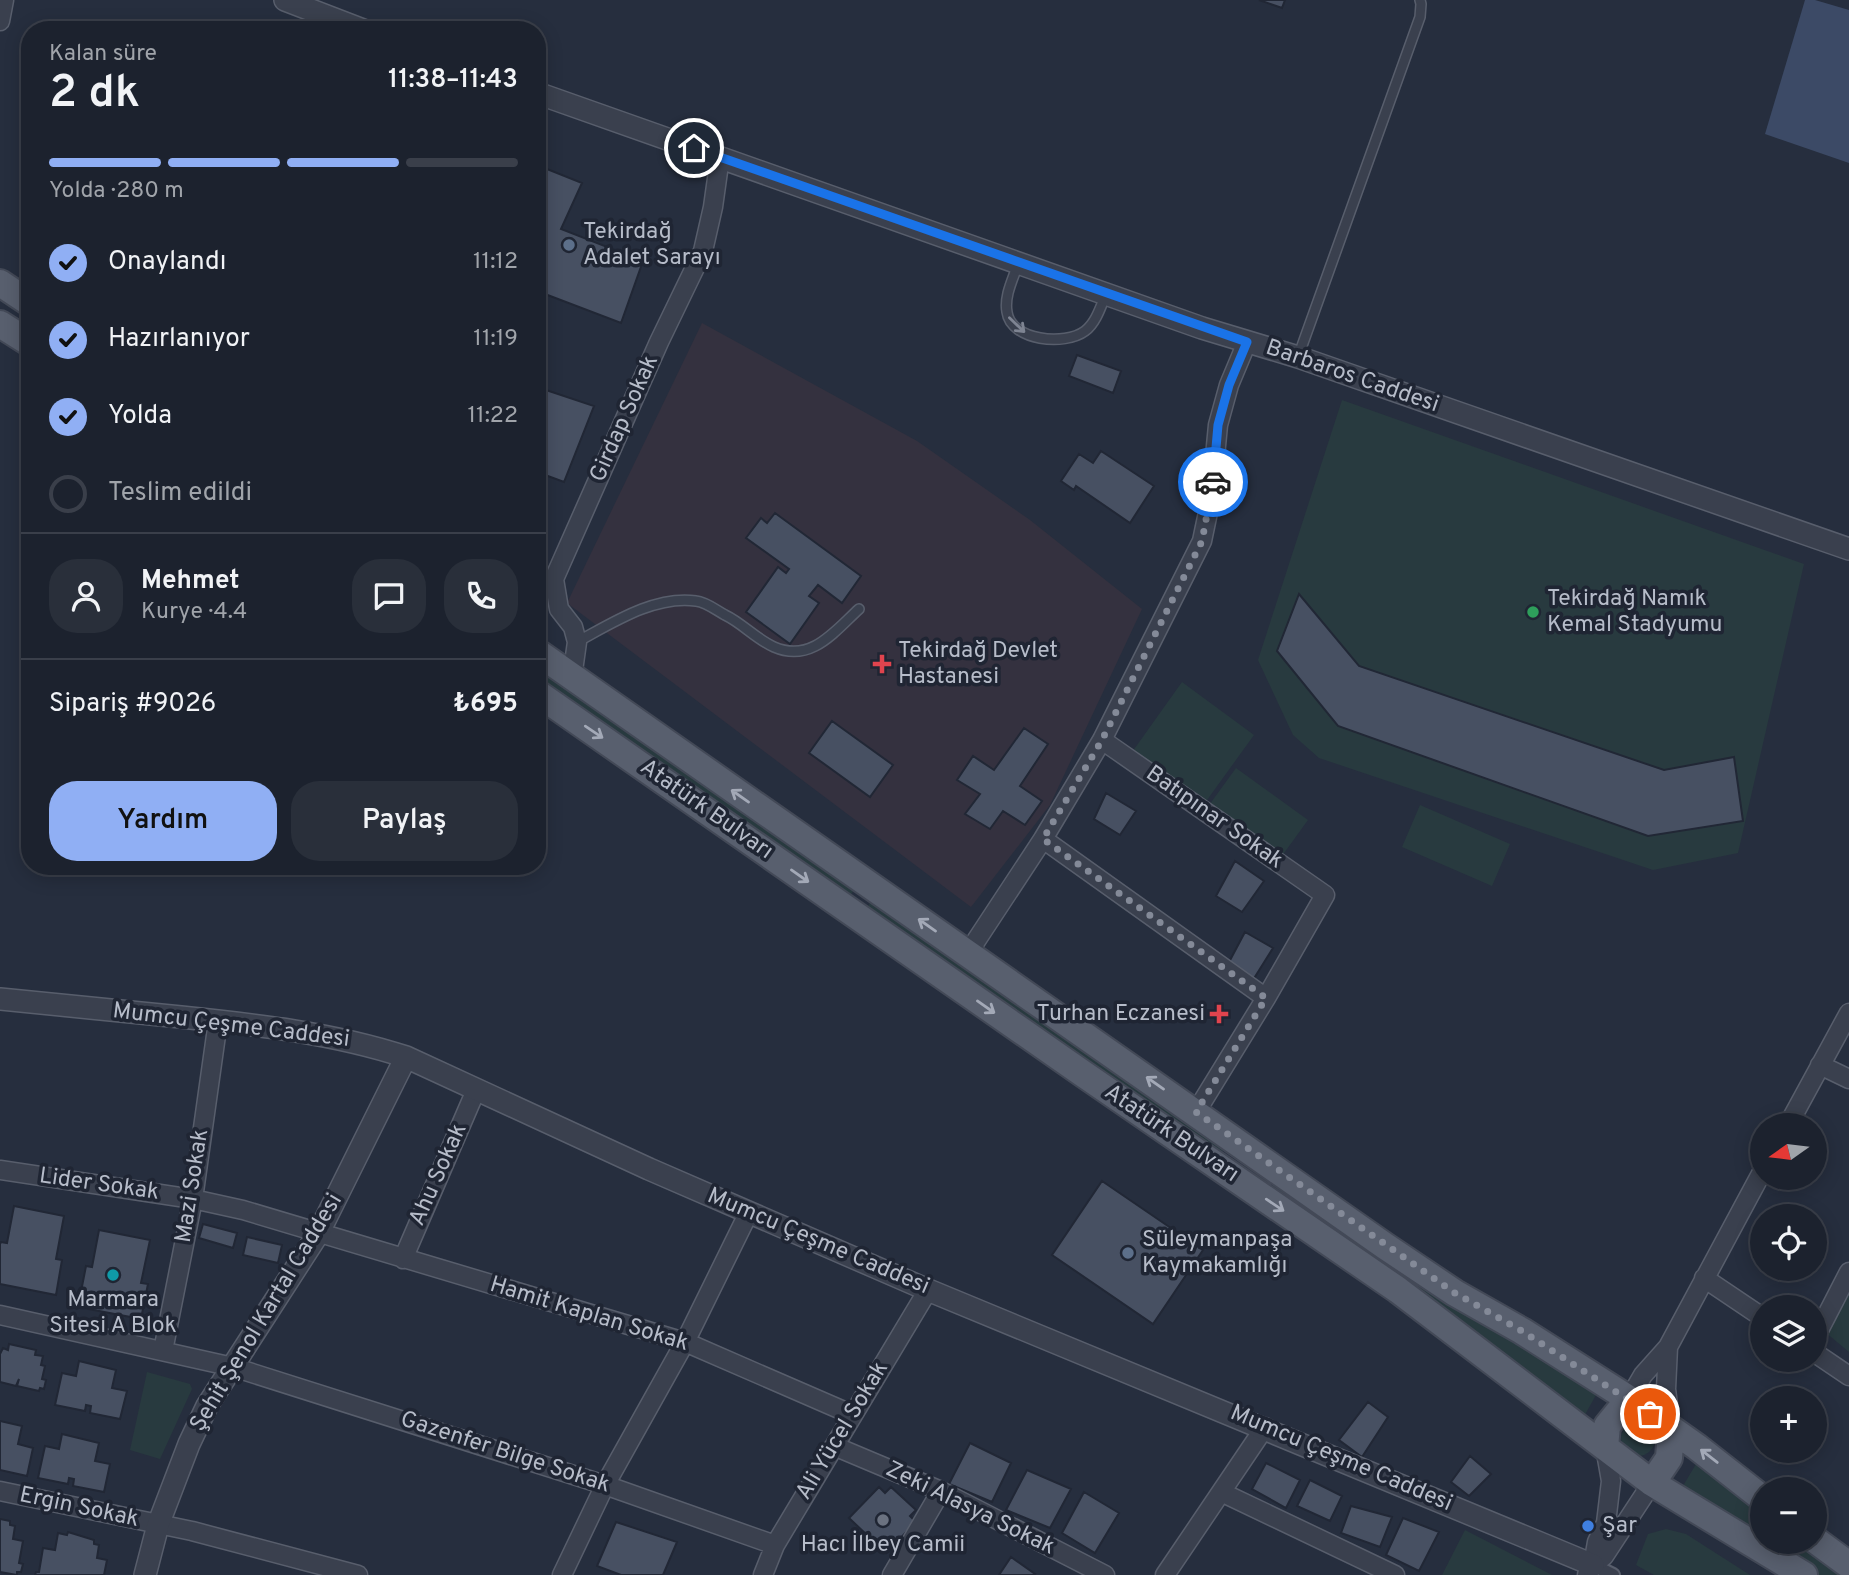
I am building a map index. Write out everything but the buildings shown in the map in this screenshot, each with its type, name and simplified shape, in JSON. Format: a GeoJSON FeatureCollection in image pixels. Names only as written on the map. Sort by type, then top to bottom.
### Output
{"type":"FeatureCollection","features":[{"type":"Feature","properties":{"kind":"main road"},"geometry":{"type":"LineString","coordinates":[[0,283],[21,297]]}},
{"type":"Feature","properties":{"kind":"main road","name":"Atatürk Bulvarı"},"geometry":{"type":"LineString","coordinates":[[546,659],[1455,1293],[1522,1331],[1629,1399],[1750,1489]]}},
{"type":"Feature","properties":{"kind":"main road","name":"Atatürk Bulvarı"},"geometry":{"type":"LineString","coordinates":[[546,699],[1387,1283],[1652,1483],[1804,1575]]}},
{"type":"Feature","properties":{"kind":"main road"},"geometry":{"type":"LineString","coordinates":[[1605,1447],[1607,1426],[1629,1399]]}},
{"type":"Feature","properties":{"kind":"main road"},"geometry":{"type":"LineString","coordinates":[[1652,1483],[1669,1458],[1671,1429]]}},
{"type":"Feature","properties":{"kind":"main road"},"geometry":{"type":"LineString","coordinates":[[1827,1549],[1849,1565]]}},
{"type":"Feature","properties":{"kind":"street"},"geometry":{"type":"LineString","coordinates":[[0,21],[4,0]]}},
{"type":"Feature","properties":{"kind":"street"},"geometry":{"type":"LineString","coordinates":[[285,0],[340,21]]}},
{"type":"Feature","properties":{"kind":"street","name":"Barbaros Caddesi"},"geometry":{"type":"LineString","coordinates":[[546,96],[1106,294],[1298,357],[1849,549]]}},
{"type":"Feature","properties":{"kind":"street","name":"Girdap Sokak"},"geometry":{"type":"LineString","coordinates":[[577,642],[573,627],[559,609],[554,579],[659,342],[703,251],[720,157]]}},
{"type":"Feature","properties":{"kind":"street"},"geometry":{"type":"LineString","coordinates":[[968,953],[1043,839],[1102,740],[1202,541],[1211,498],[1218,425],[1229,385],[1247,342]]}},
{"type":"Feature","properties":{"kind":"street"},"geometry":{"type":"LineString","coordinates":[[572,678],[577,642]]}},
{"type":"Feature","properties":{"kind":"street","name":"Batıpınar Sokak"},"geometry":{"type":"LineString","coordinates":[[1102,740],[1325,895],[1266,998]]}},
{"type":"Feature","properties":{"kind":"street"},"geometry":{"type":"LineString","coordinates":[[1043,839],[1266,998],[1196,1112]]}},
{"type":"Feature","properties":{"kind":"street","name":"Mumcu Çeşme Caddesi"},"geometry":{"type":"LineString","coordinates":[[0,999],[323,1034],[406,1057],[750,1213],[928,1290],[1265,1427],[1590,1570],[1613,1575]]}},
{"type":"Feature","properties":{"kind":"street"},"geometry":{"type":"LineString","coordinates":[[1794,1113],[1849,1013]]}},
{"type":"Feature","properties":{"kind":"street","name":"Mazi Sokak"},"geometry":{"type":"LineString","coordinates":[[163,1351],[192,1199],[218,1021]]}},
{"type":"Feature","properties":{"kind":"street","name":"Şehit Şenol Kartal Caddesi"},"geometry":{"type":"LineString","coordinates":[[145,1575],[158,1525],[189,1444],[207,1406],[318,1234],[406,1057]]}},
{"type":"Feature","properties":{"kind":"street"},"geometry":{"type":"LineString","coordinates":[[1820,1065],[1849,1079]]}},
{"type":"Feature","properties":{"kind":"street","name":"Ahu Sokak"},"geometry":{"type":"LineString","coordinates":[[403,1259],[476,1090]]}},
{"type":"Feature","properties":{"kind":"street","name":"Lider Sokak"},"geometry":{"type":"LineString","coordinates":[[0,1170],[192,1199],[243,1210],[318,1234]]}},
{"type":"Feature","properties":{"kind":"street"},"geometry":{"type":"LineString","coordinates":[[1629,1399],[1643,1375],[1668,1347],[1752,1190]]}},
{"type":"Feature","properties":{"kind":"street"},"geometry":{"type":"LineString","coordinates":[[562,1575],[605,1485],[685,1342],[750,1213]]}},
{"type":"Feature","properties":{"kind":"street","name":"Hamit Kaplan Sokak"},"geometry":{"type":"LineString","coordinates":[[318,1234],[685,1342],[853,1415]]}},
{"type":"Feature","properties":{"kind":"street"},"geometry":{"type":"LineString","coordinates":[[1827,1315],[1849,1272]]}},
{"type":"Feature","properties":{"kind":"street"},"geometry":{"type":"LineString","coordinates":[[1704,1278],[1750,1309]]}},
{"type":"Feature","properties":{"kind":"street","name":"Ali Yücel Sokak"},"geometry":{"type":"LineString","coordinates":[[768,1573],[775,1545],[928,1290]]}},
{"type":"Feature","properties":{"kind":"street","name":"Gazenfer Bilge Sokak"},"geometry":{"type":"LineString","coordinates":[[0,1315],[233,1367],[605,1485],[775,1545]]}},
{"type":"Feature","properties":{"kind":"street"},"geometry":{"type":"LineString","coordinates":[[1668,1347],[1666,1389],[1671,1429]]}},
{"type":"Feature","properties":{"kind":"street"},"geometry":{"type":"LineString","coordinates":[[1827,1361],[1849,1376]]}},
{"type":"Feature","properties":{"kind":"street"},"geometry":{"type":"LineString","coordinates":[[1165,1575],[1265,1427]]}},
{"type":"Feature","properties":{"kind":"street","name":"Zeki Alasya Sokak"},"geometry":{"type":"LineString","coordinates":[[834,1446],[941,1491],[1105,1575]]}},
{"type":"Feature","properties":{"kind":"street"},"geometry":{"type":"LineString","coordinates":[[1590,1570],[1597,1542],[1606,1522],[1611,1481],[1605,1447]]}},
{"type":"Feature","properties":{"kind":"street"},"geometry":{"type":"LineString","coordinates":[[1590,1570],[1604,1556],[1652,1483]]}},
{"type":"Feature","properties":{"kind":"street","name":"Ergin Sokak"},"geometry":{"type":"LineString","coordinates":[[0,1491],[192,1531],[358,1575]]}},
{"type":"Feature","properties":{"kind":"street"},"geometry":{"type":"LineString","coordinates":[[892,1575],[941,1491]]}},
{"type":"Feature","properties":{"kind":"street"},"geometry":{"type":"LineString","coordinates":[[1221,1492],[1395,1575]]}},
{"type":"Feature","properties":{"kind":"lane"},"geometry":{"type":"LineString","coordinates":[[1298,357],[1420,17],[1420,0]]}},
{"type":"Feature","properties":{"kind":"lane"},"geometry":{"type":"LineString","coordinates":[[1018,263],[1008,296],[1007,313],[1014,325],[1027,334],[1052,340],[1071,338],[1086,331],[1106,294]]}},
{"type":"Feature","properties":{"kind":"lane"},"geometry":{"type":"LineString","coordinates":[[577,642],[624,617],[671,601],[699,601],[734,619],[773,647],[798,653],[819,646],[859,609]]}},
{"type":"Feature","properties":{"kind":"shaded area","name":"Tekirdağ Devlet Hastanesi"},"geometry":{"type":"Polygon","coordinates":[[[702,323],[917,441],[1030,520],[1142,609],[1050,805],[971,907],[567,603],[702,323]]]}},
{"type":"Feature","properties":{"kind":"shaded area","name":"Tekirdağ Namık Kemal Stadyumu"},"geometry":{"type":"Polygon","coordinates":[[[1342,400],[1804,564],[1738,853],[1653,870],[1319,758],[1293,735],[1258,660],[1342,400]]]}},
{"type":"Feature","properties":{"kind":"shaded area"},"geometry":{"type":"Polygon","coordinates":[[[546,675],[854,889],[850,897],[546,687],[546,675]]]}},
{"type":"Feature","properties":{"kind":"shaded area"},"geometry":{"type":"Polygon","coordinates":[[[1182,682],[1254,735],[1202,807],[1130,755],[1182,682]]]}},
{"type":"Feature","properties":{"kind":"shaded area"},"geometry":{"type":"Polygon","coordinates":[[[1236,768],[1308,820],[1279,860],[1207,808],[1236,768]]]}},
{"type":"Feature","properties":{"kind":"shaded area"},"geometry":{"type":"Polygon","coordinates":[[[1420,805],[1510,844],[1492,886],[1402,847],[1420,805]]]}},
{"type":"Feature","properties":{"kind":"shaded area"},"geometry":{"type":"Polygon","coordinates":[[[873,898],[1225,1146],[1220,1155],[867,908],[873,898]]]}},
{"type":"Feature","properties":{"kind":"shaded area"},"geometry":{"type":"Polygon","coordinates":[[[1276,1181],[1441,1295],[1596,1395],[1582,1420],[1269,1190],[1276,1181]]]}},
{"type":"Feature","properties":{"kind":"shaded area"},"geometry":{"type":"Polygon","coordinates":[[[1849,1287],[1849,1352],[1827,1334],[1827,1328],[1849,1287]]]}},
{"type":"Feature","properties":{"kind":"shaded area"},"geometry":{"type":"Polygon","coordinates":[[[147,1372],[190,1384],[192,1389],[160,1459],[130,1450],[147,1372]]]}},
{"type":"Feature","properties":{"kind":"shaded area"},"geometry":{"type":"Polygon","coordinates":[[[1638,1422],[1650,1427],[1655,1439],[1650,1451],[1638,1456],[1626,1451],[1621,1439],[1626,1427],[1638,1422]]]}},
{"type":"Feature","properties":{"kind":"shaded area"},"geometry":{"type":"Polygon","coordinates":[[[1696,1464],[1750,1505],[1750,1534],[1680,1491],[1696,1464]]]}},
{"type":"Feature","properties":{"kind":"shaded area"},"geometry":{"type":"Polygon","coordinates":[[[1666,1529],[1686,1534],[1750,1575],[1654,1575],[1636,1565],[1648,1534],[1666,1529]]]}},
{"type":"Feature","properties":{"kind":"shaded area"},"geometry":{"type":"Polygon","coordinates":[[[1465,1530],[1552,1575],[1442,1575],[1465,1530]]]}},
{"type":"Feature","properties":{"kind":"shaded area"},"geometry":{"type":"Polygon","coordinates":[[[1782,1554],[1817,1554],[1846,1575],[1816,1575],[1782,1554]]]}},
{"type":"Feature","properties":{"kind":"water"},"geometry":{"type":"Polygon","coordinates":[[[1805,0],[1815,0],[1849,10],[1849,163],[1765,134],[1805,0]]]}},
{"type":"Feature","properties":{"kind":"way so far"},"geometry":{"type":"LineString","coordinates":[[1213,482],[1202,541],[1102,740],[1043,839],[1266,998],[1196,1112],[1455,1293],[1608,1384],[1650,1414]]}},
{"type":"Feature","properties":{"kind":"place","name":"Tekirdağ Adalet Sarayı"},"geometry":{"type":"Point","coordinates":[569,245]}},
{"type":"Feature","properties":{"kind":"place","name":"Tekirdağ Namık Kemal Stadyumu"},"geometry":{"type":"Point","coordinates":[1533,612]}},
{"type":"Feature","properties":{"kind":"place","name":"Tekirdağ Devlet Hastanesi"},"geometry":{"type":"Point","coordinates":[882,664]}},
{"type":"Feature","properties":{"kind":"place","name":"Turhan Eczanesi"},"geometry":{"type":"Point","coordinates":[1219,1014]}},
{"type":"Feature","properties":{"kind":"place","name":"Süleymanpaşa Kaymakamlığı"},"geometry":{"type":"Point","coordinates":[1128,1253]}},
{"type":"Feature","properties":{"kind":"place","name":"Marmara Sitesi A Blok"},"geometry":{"type":"Point","coordinates":[113,1275]}},
{"type":"Feature","properties":{"kind":"place","name":"Hacı İlbey Camii"},"geometry":{"type":"Point","coordinates":[883,1520]}},
{"type":"Feature","properties":{"kind":"place","name":"Şar"},"geometry":{"type":"Point","coordinates":[1588,1526]}},
{"type":"Feature","properties":{"kind":"route"},"geometry":{"type":"LineString","coordinates":[[694,148],[1247,342],[1229,385],[1218,425],[1213,482]]}}]}
